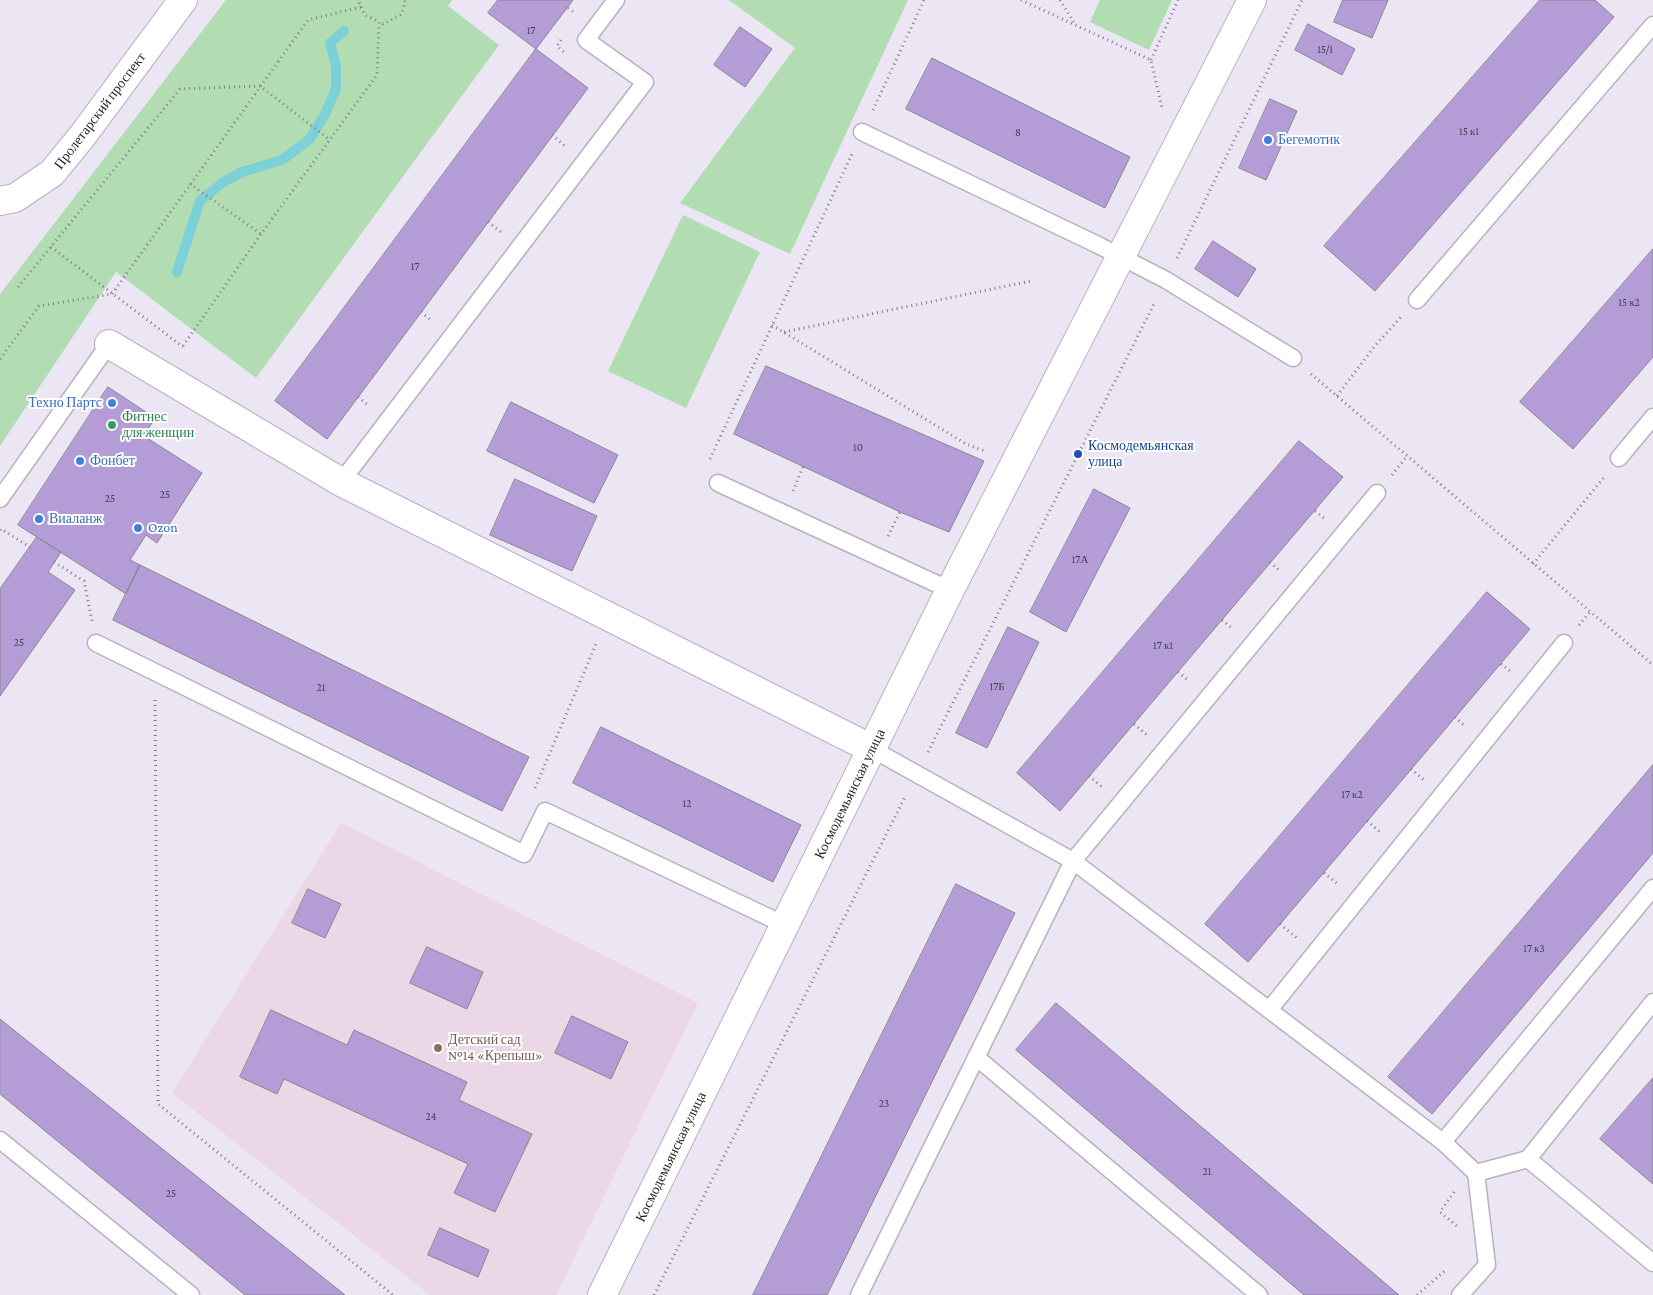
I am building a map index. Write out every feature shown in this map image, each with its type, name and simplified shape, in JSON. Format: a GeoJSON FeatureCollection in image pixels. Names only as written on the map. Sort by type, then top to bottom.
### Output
{"type":"FeatureCollection","features":[{"type":"Feature","properties":{"kind":"street","name":"Пролетарский проспект"},"geometry":{"type":"LineString","coordinates":[[0,201],[15,198],[52,173],[83,135],[182,0]]}},
{"type":"Feature","properties":{"kind":"street","name":"Космодемьянская улица"},"geometry":{"type":"LineString","coordinates":[[602,1295],[950,590],[1252,0]]}},
{"type":"Feature","properties":{"kind":"street"},"geometry":{"type":"LineString","coordinates":[[108,344],[341,482],[872,750]]}},
{"type":"Feature","properties":{"kind":"lane"},"geometry":{"type":"LineString","coordinates":[[341,482],[646,82],[586,40],[616,0]]}},
{"type":"Feature","properties":{"kind":"lane"},"geometry":{"type":"LineString","coordinates":[[1417,300],[1653,25]]}},
{"type":"Feature","properties":{"kind":"lane"},"geometry":{"type":"LineString","coordinates":[[862,132],[1166,280],[1293,358]]}},
{"type":"Feature","properties":{"kind":"lane"},"geometry":{"type":"LineString","coordinates":[[0,499],[108,344]]}},
{"type":"Feature","properties":{"kind":"lane"},"geometry":{"type":"LineString","coordinates":[[1619,458],[1653,417]]}},
{"type":"Feature","properties":{"kind":"lane"},"geometry":{"type":"LineString","coordinates":[[718,483],[950,590]]}},
{"type":"Feature","properties":{"kind":"lane"},"geometry":{"type":"LineString","coordinates":[[859,1295],[1073,861],[1377,493]]}},
{"type":"Feature","properties":{"kind":"lane"},"geometry":{"type":"LineString","coordinates":[[96,643],[524,854],[545,811],[785,925]]}},
{"type":"Feature","properties":{"kind":"lane"},"geometry":{"type":"LineString","coordinates":[[1269,1010],[1564,643]]}},
{"type":"Feature","properties":{"kind":"lane"},"geometry":{"type":"LineString","coordinates":[[872,750],[1073,861],[1443,1142],[1473,1170],[1487,1265],[1460,1295]]}},
{"type":"Feature","properties":{"kind":"lane"},"geometry":{"type":"LineString","coordinates":[[1443,1142],[1653,888]]}},
{"type":"Feature","properties":{"kind":"lane"},"geometry":{"type":"LineString","coordinates":[[1473,1170],[1528,1159],[1653,1002]]}},
{"type":"Feature","properties":{"kind":"lane"},"geometry":{"type":"LineString","coordinates":[[976,1057],[1259,1295]]}},
{"type":"Feature","properties":{"kind":"lane"},"geometry":{"type":"LineString","coordinates":[[0,1140],[191,1295]]}},
{"type":"Feature","properties":{"kind":"lane"},"geometry":{"type":"LineString","coordinates":[[1528,1159],[1653,1263]]}},
{"type":"Feature","properties":{"kind":"path"},"geometry":{"type":"LineString","coordinates":[[358,0],[365,15],[383,24],[402,14],[405,0]]}},
{"type":"Feature","properties":{"kind":"path"},"geometry":{"type":"LineString","coordinates":[[708,463],[924,0]]}},
{"type":"Feature","properties":{"kind":"path"},"geometry":{"type":"LineString","coordinates":[[1022,0],[1151,60]]}},
{"type":"Feature","properties":{"kind":"path"},"geometry":{"type":"LineString","coordinates":[[1060,0],[1076,25]]}},
{"type":"Feature","properties":{"kind":"path"},"geometry":{"type":"LineString","coordinates":[[1164,114],[1151,60],[1178,0]]}},
{"type":"Feature","properties":{"kind":"path"},"geometry":{"type":"LineString","coordinates":[[654,1295],[1166,280],[1302,0]]}},
{"type":"Feature","properties":{"kind":"path"},"geometry":{"type":"LineString","coordinates":[[0,359],[39,306],[112,294],[308,20],[361,7]]}},
{"type":"Feature","properties":{"kind":"path"},"geometry":{"type":"LineString","coordinates":[[183,354],[183,346],[261,234],[377,75],[379,22]]}},
{"type":"Feature","properties":{"kind":"path"},"geometry":{"type":"LineString","coordinates":[[562,39],[557,46],[571,57]]}},
{"type":"Feature","properties":{"kind":"path"},"geometry":{"type":"LineString","coordinates":[[18,287],[180,89],[260,86],[330,140]]}},
{"type":"Feature","properties":{"kind":"path"},"geometry":{"type":"LineString","coordinates":[[552,135],[568,148]]}},
{"type":"Feature","properties":{"kind":"path"},"geometry":{"type":"LineString","coordinates":[[190,184],[261,234]]}},
{"type":"Feature","properties":{"kind":"path"},"geometry":{"type":"LineString","coordinates":[[488,222],[503,233]]}},
{"type":"Feature","properties":{"kind":"path"},"geometry":{"type":"LineString","coordinates":[[51,247],[183,346]]}},
{"type":"Feature","properties":{"kind":"path"},"geometry":{"type":"LineString","coordinates":[[784,332],[1031,281]]}},
{"type":"Feature","properties":{"kind":"path"},"geometry":{"type":"LineString","coordinates":[[1337,396],[1374,347],[1417,300]]}},
{"type":"Feature","properties":{"kind":"path"},"geometry":{"type":"LineString","coordinates":[[421,312],[435,322]]}},
{"type":"Feature","properties":{"kind":"path"},"geometry":{"type":"LineString","coordinates":[[772,325],[966,444],[990,453]]}},
{"type":"Feature","properties":{"kind":"path"},"geometry":{"type":"LineString","coordinates":[[1293,358],[1653,666]]}},
{"type":"Feature","properties":{"kind":"path"},"geometry":{"type":"LineString","coordinates":[[358,397],[370,407],[365,414]]}},
{"type":"Feature","properties":{"kind":"path"},"geometry":{"type":"LineString","coordinates":[[1533,564],[1619,458]]}},
{"type":"Feature","properties":{"kind":"path"},"geometry":{"type":"LineString","coordinates":[[0,530],[1,528],[30,547]]}},
{"type":"Feature","properties":{"kind":"path"},"geometry":{"type":"LineString","coordinates":[[54,562],[84,581],[96,643]]}},
{"type":"Feature","properties":{"kind":"path"},"geometry":{"type":"LineString","coordinates":[[533,794],[598,638]]}},
{"type":"Feature","properties":{"kind":"path"},"geometry":{"type":"LineString","coordinates":[[155,672],[158,1104],[393,1295]]}},
{"type":"Feature","properties":{"kind":"path"},"geometry":{"type":"LineString","coordinates":[[1460,1230],[1440,1212],[1473,1170]]}},
{"type":"Feature","properties":{"kind":"path"},"geometry":{"type":"LineString","coordinates":[[1417,1295],[1454,1263]]}},
{"type":"Feature","properties":{"kind":"shaded area","name":"Детский сад №14 «Крепыш»"},"geometry":{"type":"Polygon","coordinates":[[[341,823],[698,1003],[556,1295],[430,1295],[172,1093],[341,823]]]}},
{"type":"Feature","properties":{"kind":"green space"},"geometry":{"type":"Polygon","coordinates":[[[226,0],[452,0],[448,6],[499,45],[256,378],[116,272],[0,446],[0,294],[226,0]]]}},
{"type":"Feature","properties":{"kind":"green space"},"geometry":{"type":"Polygon","coordinates":[[[729,0],[908,0],[790,254],[680,203],[795,48],[729,0]]]}},
{"type":"Feature","properties":{"kind":"green space"},"geometry":{"type":"Polygon","coordinates":[[[1100,0],[1172,0],[1149,50],[1090,22],[1100,0]]]}},
{"type":"Feature","properties":{"kind":"green space"},"geometry":{"type":"Polygon","coordinates":[[[683,215],[760,252],[686,408],[608,371],[683,215]]]}},
{"type":"Feature","properties":{"kind":"building"},"geometry":{"type":"Polygon","coordinates":[[[498,0],[573,0],[536,49],[488,13],[498,0]]]}},
{"type":"Feature","properties":{"kind":"building"},"geometry":{"type":"Polygon","coordinates":[[[1343,0],[1388,0],[1372,38],[1334,22],[1343,0]]]}},
{"type":"Feature","properties":{"kind":"building"},"geometry":{"type":"Polygon","coordinates":[[[1540,0],[1595,0],[1614,17],[1375,291],[1324,246],[1540,0]]]}},
{"type":"Feature","properties":{"kind":"building"},"geometry":{"type":"Polygon","coordinates":[[[1308,24],[1355,49],[1342,75],[1295,50],[1308,24]]]}},
{"type":"Feature","properties":{"kind":"building"},"geometry":{"type":"Polygon","coordinates":[[[740,27],[772,49],[745,87],[714,65],[740,27]]]}},
{"type":"Feature","properties":{"kind":"building"},"geometry":{"type":"Polygon","coordinates":[[[536,49],[588,88],[327,439],[275,401],[536,49]]]}},
{"type":"Feature","properties":{"kind":"building"},"geometry":{"type":"Polygon","coordinates":[[[932,58],[1130,157],[1105,208],[906,109],[932,58]]]}},
{"type":"Feature","properties":{"kind":"building","name":"Бегемотик"},"geometry":{"type":"Polygon","coordinates":[[[1270,99],[1297,111],[1266,180],[1239,168],[1270,99]]]}},
{"type":"Feature","properties":{"kind":"building"},"geometry":{"type":"Polygon","coordinates":[[[1213,241],[1256,269],[1238,297],[1195,269],[1213,241]]]}},
{"type":"Feature","properties":{"kind":"building"},"geometry":{"type":"Polygon","coordinates":[[[1653,249],[1653,357],[1573,449],[1520,402],[1653,249]]]}},
{"type":"Feature","properties":{"kind":"building"},"geometry":{"type":"Polygon","coordinates":[[[766,366],[984,461],[949,532],[900,512],[734,434],[766,366]]]}},
{"type":"Feature","properties":{"kind":"building"},"geometry":{"type":"Polygon","coordinates":[[[108,387],[155,418],[144,436],[202,473],[157,543],[146,535],[130,560],[140,565],[126,594],[18,525],[108,387]]]}},
{"type":"Feature","properties":{"kind":"building"},"geometry":{"type":"Polygon","coordinates":[[[511,402],[618,455],[594,503],[487,451],[511,402]]]}},
{"type":"Feature","properties":{"kind":"building"},"geometry":{"type":"Polygon","coordinates":[[[1299,441],[1343,477],[1060,811],[1017,773],[1299,441]]]}},
{"type":"Feature","properties":{"kind":"building"},"geometry":{"type":"Polygon","coordinates":[[[515,479],[597,516],[572,571],[490,535],[515,479]]]}},
{"type":"Feature","properties":{"kind":"building"},"geometry":{"type":"Polygon","coordinates":[[[1094,489],[1130,508],[1066,632],[1030,612],[1094,489]]]}},
{"type":"Feature","properties":{"kind":"building"},"geometry":{"type":"Polygon","coordinates":[[[37,537],[61,552],[48,572],[75,590],[0,696],[0,589],[37,537]]]}},
{"type":"Feature","properties":{"kind":"building"},"geometry":{"type":"Polygon","coordinates":[[[140,565],[529,757],[502,811],[113,620],[140,565]]]}},
{"type":"Feature","properties":{"kind":"building"},"geometry":{"type":"Polygon","coordinates":[[[1487,592],[1530,629],[1248,962],[1205,924],[1487,592]]]}},
{"type":"Feature","properties":{"kind":"building"},"geometry":{"type":"Polygon","coordinates":[[[1008,627],[1039,642],[987,748],[956,733],[1008,627]]]}},
{"type":"Feature","properties":{"kind":"building"},"geometry":{"type":"Polygon","coordinates":[[[601,727],[801,825],[773,882],[573,783],[601,727]]]}},
{"type":"Feature","properties":{"kind":"building"},"geometry":{"type":"Polygon","coordinates":[[[1653,765],[1653,853],[1432,1114],[1388,1077],[1653,765]]]}},
{"type":"Feature","properties":{"kind":"building"},"geometry":{"type":"Polygon","coordinates":[[[956,884],[1015,913],[827,1295],[753,1295],[956,884]]]}},
{"type":"Feature","properties":{"kind":"building"},"geometry":{"type":"Polygon","coordinates":[[[308,889],[341,904],[325,938],[292,923],[308,889]]]}},
{"type":"Feature","properties":{"kind":"building"},"geometry":{"type":"Polygon","coordinates":[[[427,947],[483,972],[467,1009],[410,983],[427,947]]]}},
{"type":"Feature","properties":{"kind":"building"},"geometry":{"type":"Polygon","coordinates":[[[1056,1003],[1399,1295],[1304,1295],[1016,1050],[1056,1003]]]}},
{"type":"Feature","properties":{"kind":"building"},"geometry":{"type":"Polygon","coordinates":[[[271,1010],[347,1045],[354,1030],[467,1082],[459,1100],[532,1134],[495,1212],[454,1193],[468,1164],[284,1079],[277,1094],[240,1077],[271,1010]]]}},
{"type":"Feature","properties":{"kind":"building"},"geometry":{"type":"Polygon","coordinates":[[[572,1016],[628,1042],[611,1079],[555,1053],[572,1016]]]}},
{"type":"Feature","properties":{"kind":"building"},"geometry":{"type":"Polygon","coordinates":[[[0,1019],[345,1295],[245,1295],[0,1094],[0,1019]]]}},
{"type":"Feature","properties":{"kind":"building"},"geometry":{"type":"Polygon","coordinates":[[[1653,1078],[1653,1184],[1600,1139],[1653,1078]]]}},
{"type":"Feature","properties":{"kind":"building"},"geometry":{"type":"Polygon","coordinates":[[[440,1228],[489,1250],[478,1277],[428,1255],[440,1228]]]}},
{"type":"Feature","properties":{"kind":"waterway"},"geometry":{"type":"LineString","coordinates":[[177,272],[200,201],[222,183],[242,172],[282,160],[310,139],[325,114],[336,89],[336,66],[330,43],[344,31]]}},
{"type":"Feature","properties":{"kind":"place","name":"Бегемотик"},"geometry":{"type":"Point","coordinates":[1268,140]}},
{"type":"Feature","properties":{"kind":"place","name":"Техно Партс"},"geometry":{"type":"Point","coordinates":[112,403]}},
{"type":"Feature","properties":{"kind":"place","name":"Фитнес для женщин"},"geometry":{"type":"Point","coordinates":[112,425]}},
{"type":"Feature","properties":{"kind":"place","name":"Космодемьянская улица"},"geometry":{"type":"Point","coordinates":[1078,454]}},
{"type":"Feature","properties":{"kind":"place","name":"Фонбет"},"geometry":{"type":"Point","coordinates":[80,461]}},
{"type":"Feature","properties":{"kind":"place","name":"Виаланж"},"geometry":{"type":"Point","coordinates":[39,519]}},
{"type":"Feature","properties":{"kind":"place","name":"Ozon"},"geometry":{"type":"Point","coordinates":[138,528]}},
{"type":"Feature","properties":{"kind":"place","name":"Детский сад №14 «Крепыш»"},"geometry":{"type":"Point","coordinates":[438,1048]}}]}
